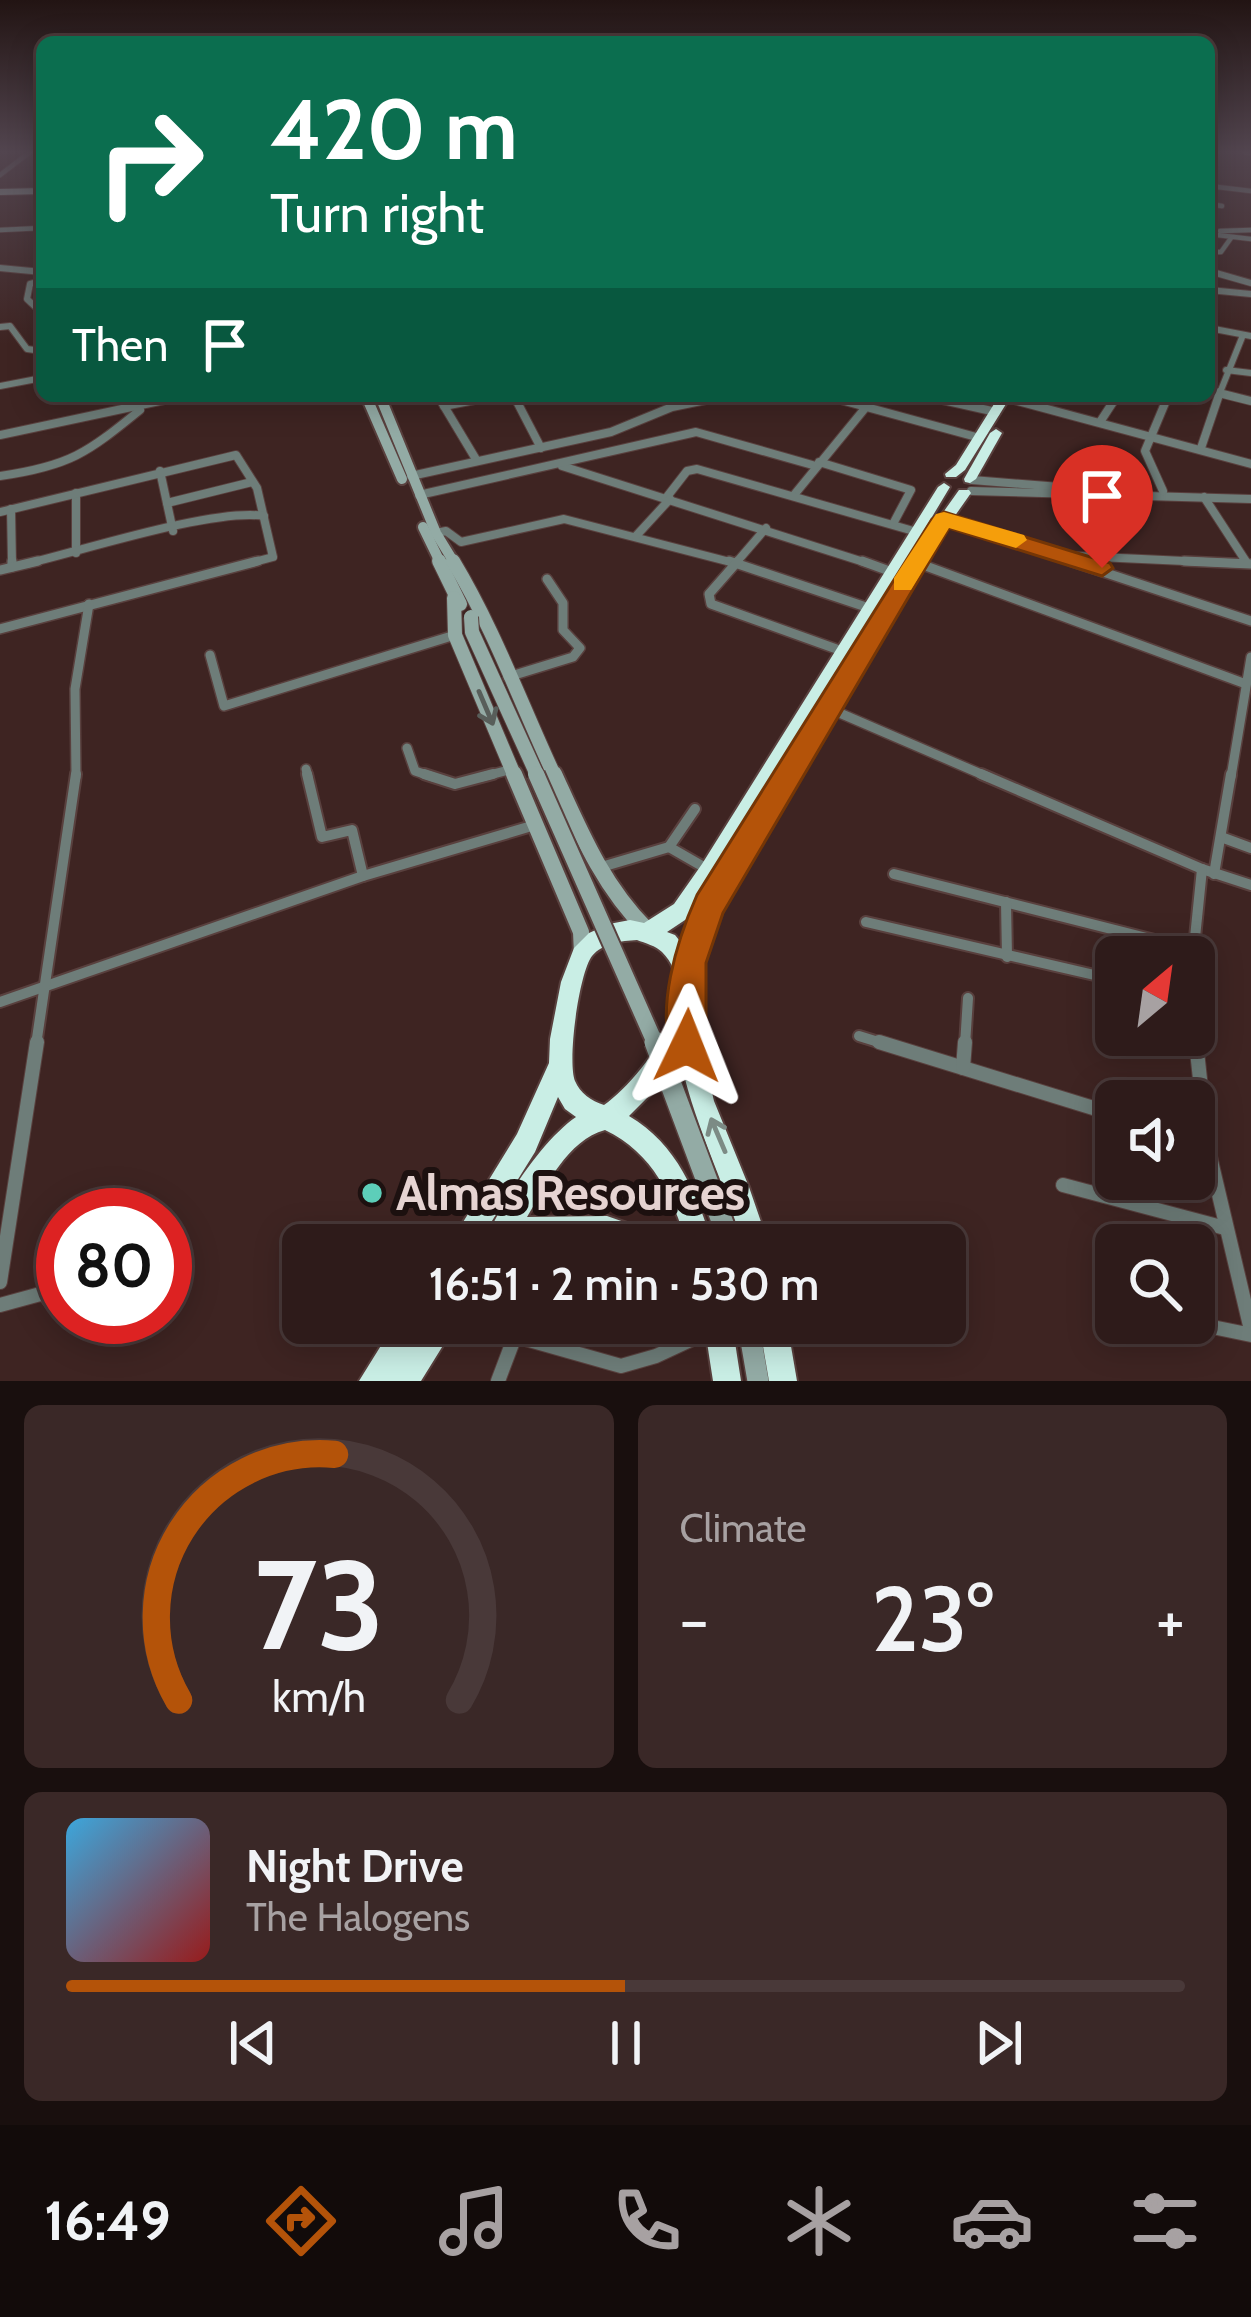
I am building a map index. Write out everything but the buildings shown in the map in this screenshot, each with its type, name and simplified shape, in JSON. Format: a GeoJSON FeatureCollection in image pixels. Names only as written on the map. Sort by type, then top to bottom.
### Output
{"type":"FeatureCollection","features":[{"type":"Feature","properties":{"kind":"highway"},"geometry":{"type":"LineString","coordinates":[[475,1224],[526,1143],[559,1068],[561,1036],[582,954],[614,932],[648,932],[681,911],[948,480],[1007,402]]}},
{"type":"Feature","properties":{"kind":"highway"},"geometry":{"type":"LineString","coordinates":[[750,1224],[734,1171],[693,1074],[687,1046],[693,945],[709,907],[915,562],[969,486],[1010,402]]}},
{"type":"Feature","properties":{"kind":"highway"},"geometry":{"type":"LineString","coordinates":[[948,480],[969,486]]}},
{"type":"Feature","properties":{"kind":"highway"},"geometry":{"type":"LineString","coordinates":[[510,1224],[561,1145],[588,1122],[606,1118],[631,1103],[651,1076],[688,985],[678,953],[648,932]]}},
{"type":"Feature","properties":{"kind":"highway"},"geometry":{"type":"LineString","coordinates":[[559,1068],[573,1101],[664,1159],[691,1224]]}},
{"type":"Feature","properties":{"kind":"highway"},"geometry":{"type":"LineString","coordinates":[[373,1381],[397,1344]]}},
{"type":"Feature","properties":{"kind":"highway"},"geometry":{"type":"LineString","coordinates":[[404,1381],[429,1344]]}},
{"type":"Feature","properties":{"kind":"highway"},"geometry":{"type":"LineString","coordinates":[[727,1381],[728,1344]]}},
{"type":"Feature","properties":{"kind":"highway"},"geometry":{"type":"LineString","coordinates":[[775,1344],[779,1380]]}},
{"type":"Feature","properties":{"kind":"main road"},"geometry":{"type":"LineString","coordinates":[[369,402],[472,617],[472,632],[636,994],[725,1224]]}},
{"type":"Feature","properties":{"kind":"main road"},"geometry":{"type":"LineString","coordinates":[[382,402],[462,595],[487,617],[508,676],[598,868],[616,899],[648,932]]}},
{"type":"Feature","properties":{"kind":"main road"},"geometry":{"type":"LineString","coordinates":[[462,595],[455,635],[581,932],[582,954]]}},
{"type":"Feature","properties":{"kind":"main road"},"geometry":{"type":"LineString","coordinates":[[747,1344],[779,1380]]}},
{"type":"Feature","properties":{"kind":"street"},"geometry":{"type":"LineString","coordinates":[[0,230],[36,228]]}},
{"type":"Feature","properties":{"kind":"street"},"geometry":{"type":"LineString","coordinates":[[1215,233],[1251,230]]}},
{"type":"Feature","properties":{"kind":"street"},"geometry":{"type":"LineString","coordinates":[[1215,234],[1251,239]]}},
{"type":"Feature","properties":{"kind":"street"},"geometry":{"type":"LineString","coordinates":[[1215,252],[1222,251],[1232,238],[1228,237]]}},
{"type":"Feature","properties":{"kind":"street"},"geometry":{"type":"LineString","coordinates":[[0,268],[36,271]]}},
{"type":"Feature","properties":{"kind":"street"},"geometry":{"type":"LineString","coordinates":[[1215,273],[1251,283]]}},
{"type":"Feature","properties":{"kind":"street"},"geometry":{"type":"LineString","coordinates":[[36,282],[30,284],[27,299],[36,307]]}},
{"type":"Feature","properties":{"kind":"street"},"geometry":{"type":"LineString","coordinates":[[1215,291],[1251,294]]}},
{"type":"Feature","properties":{"kind":"street"},"geometry":{"type":"LineString","coordinates":[[0,327],[10,326],[27,349],[36,350]]}},
{"type":"Feature","properties":{"kind":"street"},"geometry":{"type":"LineString","coordinates":[[1202,448],[1226,370],[1247,335],[1215,329]]}},
{"type":"Feature","properties":{"kind":"street"},"geometry":{"type":"LineString","coordinates":[[1226,370],[1251,373]]}},
{"type":"Feature","properties":{"kind":"street"},"geometry":{"type":"LineString","coordinates":[[0,386],[36,382]]}},
{"type":"Feature","properties":{"kind":"street"},"geometry":{"type":"LineString","coordinates":[[1215,392],[1251,401]]}},
{"type":"Feature","properties":{"kind":"street"},"geometry":{"type":"LineString","coordinates":[[0,435],[162,402]]}},
{"type":"Feature","properties":{"kind":"street"},"geometry":{"type":"LineString","coordinates":[[441,402],[477,461]]}},
{"type":"Feature","properties":{"kind":"street"},"geometry":{"type":"LineString","coordinates":[[443,406],[464,402]]}},
{"type":"Feature","properties":{"kind":"street"},"geometry":{"type":"LineString","coordinates":[[517,402],[541,448]]}},
{"type":"Feature","properties":{"kind":"street"},"geometry":{"type":"LineString","coordinates":[[411,476],[631,426],[697,402]]}},
{"type":"Feature","properties":{"kind":"street"},"geometry":{"type":"LineString","coordinates":[[849,402],[980,438]]}},
{"type":"Feature","properties":{"kind":"street"},"geometry":{"type":"LineString","coordinates":[[794,495],[871,402]]}},
{"type":"Feature","properties":{"kind":"street"},"geometry":{"type":"LineString","coordinates":[[952,402],[996,412]]}},
{"type":"Feature","properties":{"kind":"street"},"geometry":{"type":"LineString","coordinates":[[1030,402],[1251,464]]}},
{"type":"Feature","properties":{"kind":"street"},"geometry":{"type":"LineString","coordinates":[[1100,422],[1113,402]]}},
{"type":"Feature","properties":{"kind":"street"},"geometry":{"type":"LineString","coordinates":[[1162,491],[1145,451],[1166,402]]}},
{"type":"Feature","properties":{"kind":"street"},"geometry":{"type":"LineString","coordinates":[[0,476],[44,470],[70,460],[104,442],[144,407]]}},
{"type":"Feature","properties":{"kind":"street"},"geometry":{"type":"LineString","coordinates":[[419,495],[696,432],[911,490],[893,524]]}},
{"type":"Feature","properties":{"kind":"street"},"geometry":{"type":"LineString","coordinates":[[0,512],[236,455],[243,459],[252,482],[274,557],[0,629]]}},
{"type":"Feature","properties":{"kind":"street"},"geometry":{"type":"LineString","coordinates":[[557,465],[892,572]]}},
{"type":"Feature","properties":{"kind":"street"},"geometry":{"type":"LineString","coordinates":[[636,536],[687,471],[697,469],[917,532]]}},
{"type":"Feature","properties":{"kind":"street"},"geometry":{"type":"LineString","coordinates":[[160,471],[173,531]]}},
{"type":"Feature","properties":{"kind":"street"},"geometry":{"type":"LineString","coordinates":[[167,503],[252,482]]}},
{"type":"Feature","properties":{"kind":"street"},"geometry":{"type":"LineString","coordinates":[[969,486],[1251,496]]}},
{"type":"Feature","properties":{"kind":"street"},"geometry":{"type":"LineString","coordinates":[[969,486],[1251,496]]}},
{"type":"Feature","properties":{"kind":"street"},"geometry":{"type":"LineString","coordinates":[[76,493],[76,553]]}},
{"type":"Feature","properties":{"kind":"street"},"geometry":{"type":"LineString","coordinates":[[1204,497],[1250,566]]}},
{"type":"Feature","properties":{"kind":"street"},"geometry":{"type":"LineString","coordinates":[[11,509],[12,567]]}},
{"type":"Feature","properties":{"kind":"street"},"geometry":{"type":"LineString","coordinates":[[0,570],[245,513],[264,516]]}},
{"type":"Feature","properties":{"kind":"street"},"geometry":{"type":"LineString","coordinates":[[436,533],[446,531],[461,542],[559,519],[737,564],[869,608]]}},
{"type":"Feature","properties":{"kind":"street"},"geometry":{"type":"LineString","coordinates":[[944,519],[1064,555],[1251,621]]}},
{"type":"Feature","properties":{"kind":"street"},"geometry":{"type":"LineString","coordinates":[[766,528],[710,594],[711,604],[842,651]]}},
{"type":"Feature","properties":{"kind":"street"},"geometry":{"type":"LineString","coordinates":[[1064,555],[1250,566]]}},
{"type":"Feature","properties":{"kind":"street"},"geometry":{"type":"LineString","coordinates":[[915,562],[1246,684]]}},
{"type":"Feature","properties":{"kind":"street"},"geometry":{"type":"LineString","coordinates":[[508,676],[573,657],[580,649],[563,630],[563,603],[547,579]]}},
{"type":"Feature","properties":{"kind":"street"},"geometry":{"type":"LineString","coordinates":[[0,1282],[76,783],[75,688],[89,604]]}},
{"type":"Feature","properties":{"kind":"street"},"geometry":{"type":"LineString","coordinates":[[210,655],[224,706],[455,635]]}},
{"type":"Feature","properties":{"kind":"street"},"geometry":{"type":"LineString","coordinates":[[1197,936],[1246,714],[1251,658]]}},
{"type":"Feature","properties":{"kind":"street"},"geometry":{"type":"LineString","coordinates":[[829,709],[1208,872],[1251,886]]}},
{"type":"Feature","properties":{"kind":"street"},"geometry":{"type":"LineString","coordinates":[[406,748],[415,771],[454,784],[512,769]]}},
{"type":"Feature","properties":{"kind":"street"},"geometry":{"type":"LineString","coordinates":[[306,769],[322,837],[352,830],[363,876]]}},
{"type":"Feature","properties":{"kind":"street"},"geometry":{"type":"LineString","coordinates":[[598,868],[669,847],[695,809]]}},
{"type":"Feature","properties":{"kind":"street"},"geometry":{"type":"LineString","coordinates":[[0,1002],[363,876],[535,825]]}},
{"type":"Feature","properties":{"kind":"street"},"geometry":{"type":"LineString","coordinates":[[1221,837],[1251,848]]}},
{"type":"Feature","properties":{"kind":"street"},"geometry":{"type":"LineString","coordinates":[[669,847],[709,870]]}},
{"type":"Feature","properties":{"kind":"street"},"geometry":{"type":"LineString","coordinates":[[894,874],[1131,936]]}},
{"type":"Feature","properties":{"kind":"street"},"geometry":{"type":"LineString","coordinates":[[1006,902],[1007,957]]}},
{"type":"Feature","properties":{"kind":"street"},"geometry":{"type":"LineString","coordinates":[[866,922],[1095,976]]}},
{"type":"Feature","properties":{"kind":"street"},"geometry":{"type":"LineString","coordinates":[[963,1067],[968,998]]}},
{"type":"Feature","properties":{"kind":"street"},"geometry":{"type":"LineString","coordinates":[[859,1036],[1095,1108]]}},
{"type":"Feature","properties":{"kind":"street"},"geometry":{"type":"LineString","coordinates":[[1063,1185],[1225,1228]]}},
{"type":"Feature","properties":{"kind":"street"},"geometry":{"type":"LineString","coordinates":[[1215,1194],[1251,1333],[1215,1327]]}},
{"type":"Feature","properties":{"kind":"street"},"geometry":{"type":"LineString","coordinates":[[0,1305],[36,1295]]}},
{"type":"Feature","properties":{"kind":"street"},"geometry":{"type":"LineString","coordinates":[[498,1381],[509,1344]]}},
{"type":"Feature","properties":{"kind":"street"},"geometry":{"type":"LineString","coordinates":[[550,1344],[620,1373],[683,1344]]}},
{"type":"Feature","properties":{"kind":"slow traffic"},"geometry":{"type":"LineString","coordinates":[[902,584],[944,519],[1016,540]]}},
{"type":"Feature","properties":{"kind":"place","name":"Almas Resources"},"geometry":{"type":"Point","coordinates":[372,1193]}},
{"type":"Feature","properties":{"kind":"route"},"geometry":{"type":"LineString","coordinates":[[687,1046],[688,963],[709,907],[944,519],[1102,568]]}}]}
